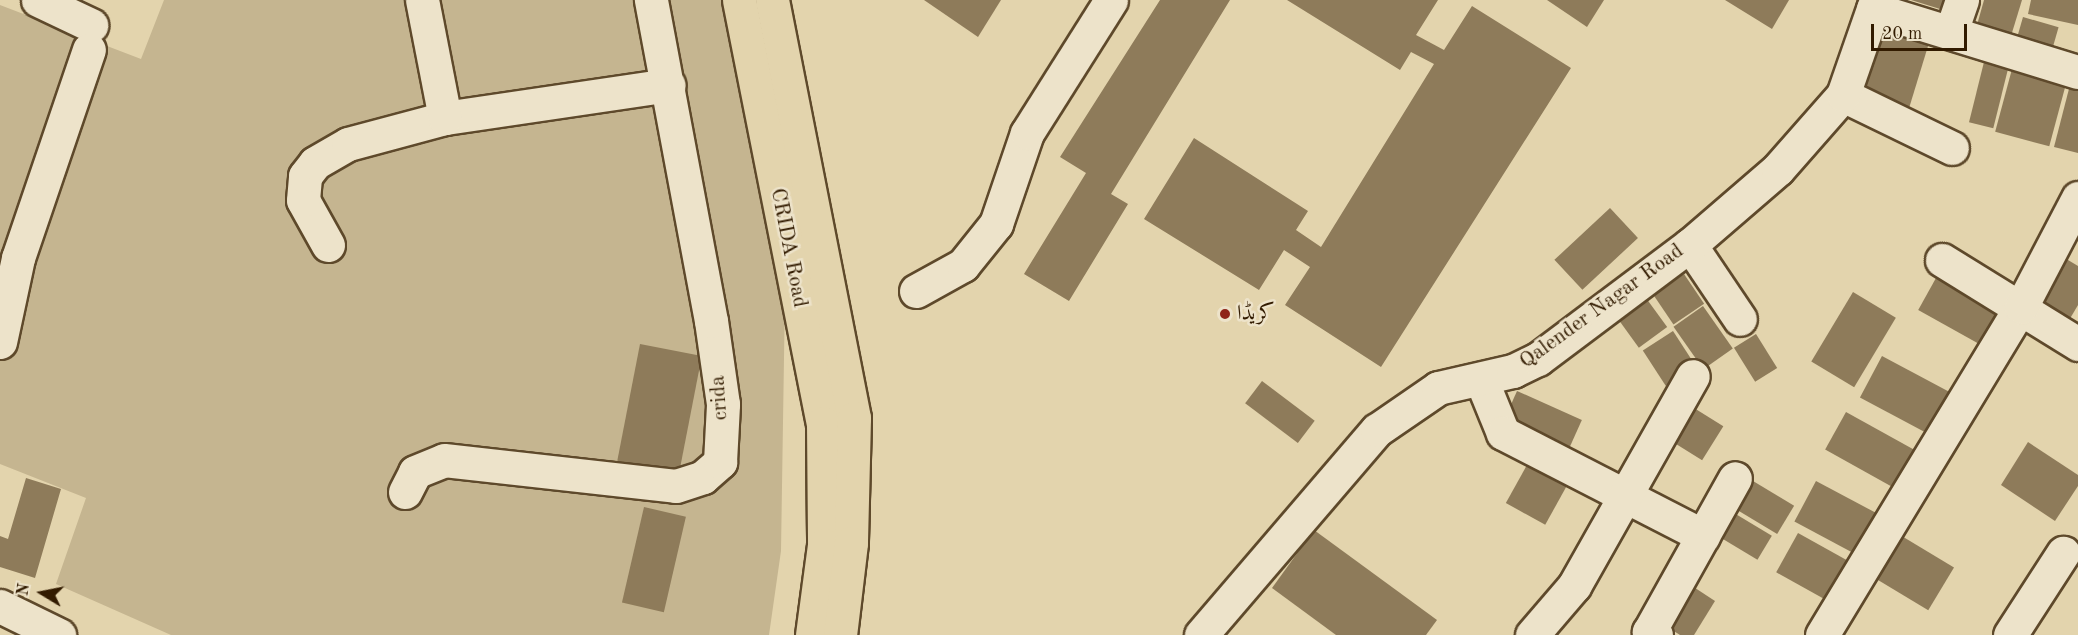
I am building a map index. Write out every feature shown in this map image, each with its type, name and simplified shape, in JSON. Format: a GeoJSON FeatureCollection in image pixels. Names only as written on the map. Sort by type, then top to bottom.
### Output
{"type":"FeatureCollection","features":[{"type":"Feature","properties":{"kind":"main road","name":"CRIDA Road"},"geometry":{"type":"LineString","coordinates":[[739,0],[838,495],[840,635]]}},
{"type":"Feature","properties":{"kind":"main road","name":"CRIDA Road"},"geometry":{"type":"LineString","coordinates":[[772,0],[854,418],[838,495],[824,545],[812,635]]}},
{"type":"Feature","properties":{"kind":"street"},"geometry":{"type":"LineString","coordinates":[[0,342],[9,255],[90,37],[38,0]]}},
{"type":"Feature","properties":{"kind":"street"},"geometry":{"type":"LineString","coordinates":[[422,0],[445,118]]}},
{"type":"Feature","properties":{"kind":"street","name":"crida"},"geometry":{"type":"LineString","coordinates":[[405,492],[416,472],[444,460],[676,486],[703,477],[720,462],[723,404],[669,85],[651,0]]}},
{"type":"Feature","properties":{"kind":"street"},"geometry":{"type":"LineString","coordinates":[[916,291],[963,265],[996,224],[1028,133],[1111,0]]}},
{"type":"Feature","properties":{"kind":"street"},"geometry":{"type":"LineString","coordinates":[[1874,4],[1957,15],[2078,72]]}},
{"type":"Feature","properties":{"kind":"street","name":"Qalender Nagar Road"},"geometry":{"type":"LineString","coordinates":[[1201,635],[1377,430],[1438,388],[1481,379],[1538,359],[1689,245],[1778,169],[1843,95],[1874,4]]}},
{"type":"Feature","properties":{"kind":"street"},"geometry":{"type":"LineString","coordinates":[[328,245],[303,200],[305,176],[315,163],[348,144],[445,118],[669,85]]}},
{"type":"Feature","properties":{"kind":"street"},"geometry":{"type":"LineString","coordinates":[[1843,95],[1952,148]]}},
{"type":"Feature","properties":{"kind":"street"},"geometry":{"type":"LineString","coordinates":[[1822,635],[2021,307],[2078,198]]}},
{"type":"Feature","properties":{"kind":"street"},"geometry":{"type":"LineString","coordinates":[[1689,245],[1740,319]]}},
{"type":"Feature","properties":{"kind":"street"},"geometry":{"type":"LineString","coordinates":[[1942,260],[2078,344]]}},
{"type":"Feature","properties":{"kind":"street"},"geometry":{"type":"LineString","coordinates":[[1532,635],[1574,586],[1624,492],[1693,376]]}},
{"type":"Feature","properties":{"kind":"street"},"geometry":{"type":"LineString","coordinates":[[1481,379],[1503,433],[1624,492],[1703,536]]}},
{"type":"Feature","properties":{"kind":"street"},"geometry":{"type":"LineString","coordinates":[[1656,635],[1649,632],[1735,478]]}},
{"type":"Feature","properties":{"kind":"street"},"geometry":{"type":"LineString","coordinates":[[2010,635],[2063,553]]}},
{"type":"Feature","properties":{"kind":"street"},"geometry":{"type":"LineString","coordinates":[[4,617],[59,635]]}},
{"type":"Feature","properties":{"kind":"shaded area"},"geometry":{"type":"Polygon","coordinates":[[[164,0],[725,0],[785,294],[781,551],[769,635],[171,635],[56,584],[86,498],[0,464],[0,5],[141,59],[164,0]]]}},
{"type":"Feature","properties":{"kind":"building"},"geometry":{"type":"Polygon","coordinates":[[[924,0],[1001,0],[978,37],[924,0]]]}},
{"type":"Feature","properties":{"kind":"building"},"geometry":{"type":"Polygon","coordinates":[[[1160,0],[1230,0],[1111,194],[1128,204],[1069,301],[1024,274],[1086,173],[1060,157],[1160,0]]]}},
{"type":"Feature","properties":{"kind":"building"},"geometry":{"type":"Polygon","coordinates":[[[1287,0],[1438,0],[1416,35],[1444,50],[1472,6],[1571,68],[1381,367],[1285,305],[1310,267],[1284,250],[1259,290],[1144,219],[1194,138],[1308,211],[1296,230],[1321,247],[1434,64],[1411,52],[1400,70],[1287,0]]]}},
{"type":"Feature","properties":{"kind":"building"},"geometry":{"type":"Polygon","coordinates":[[[1547,0],[1604,0],[1587,27],[1547,0]]]}},
{"type":"Feature","properties":{"kind":"building"},"geometry":{"type":"Polygon","coordinates":[[[1725,0],[1789,0],[1772,29],[1725,0]]]}},
{"type":"Feature","properties":{"kind":"building"},"geometry":{"type":"Polygon","coordinates":[[[1911,0],[1958,0],[1953,13],[1911,0]]]}},
{"type":"Feature","properties":{"kind":"building"},"geometry":{"type":"Polygon","coordinates":[[[1984,0],[2022,0],[2011,36],[1977,25],[1984,0]]]}},
{"type":"Feature","properties":{"kind":"building"},"geometry":{"type":"Polygon","coordinates":[[[2031,0],[2078,0],[2078,25],[2028,14],[2031,0]]]}},
{"type":"Feature","properties":{"kind":"building"},"geometry":{"type":"Polygon","coordinates":[[[2023,17],[2059,27],[2050,57],[2014,47],[2023,17]]]}},
{"type":"Feature","properties":{"kind":"building"},"geometry":{"type":"Polygon","coordinates":[[[1878,25],[1930,41],[1909,107],[1858,91],[1878,25]]]}},
{"type":"Feature","properties":{"kind":"building"},"geometry":{"type":"Polygon","coordinates":[[[1984,62],[2008,68],[1993,128],[1969,122],[1984,62]]]}},
{"type":"Feature","properties":{"kind":"building"},"geometry":{"type":"Polygon","coordinates":[[[2012,69],[2066,83],[2049,146],[1995,132],[2012,69]]]}},
{"type":"Feature","properties":{"kind":"building"},"geometry":{"type":"Polygon","coordinates":[[[2071,81],[2078,83],[2078,153],[2054,147],[2071,81]]]}},
{"type":"Feature","properties":{"kind":"building"},"geometry":{"type":"Polygon","coordinates":[[[1610,208],[1638,238],[1582,290],[1554,260],[1610,208]]]}},
{"type":"Feature","properties":{"kind":"building"},"geometry":{"type":"Polygon","coordinates":[[[2058,254],[2078,266],[2078,305],[2068,322],[2031,301],[2058,254]]]}},
{"type":"Feature","properties":{"kind":"building"},"geometry":{"type":"Polygon","coordinates":[[[1941,269],[2012,308],[1989,349],[1918,310],[1941,269]]]}},
{"type":"Feature","properties":{"kind":"building"},"geometry":{"type":"Polygon","coordinates":[[[1684,274],[1704,304],[1673,325],[1653,295],[1684,274]]]}},
{"type":"Feature","properties":{"kind":"building"},"geometry":{"type":"Polygon","coordinates":[[[1853,292],[1896,318],[1854,387],[1811,361],[1853,292]]]}},
{"type":"Feature","properties":{"kind":"building"},"geometry":{"type":"Polygon","coordinates":[[[1646,298],[1667,327],[1639,348],[1618,319],[1646,298]]]}},
{"type":"Feature","properties":{"kind":"building"},"geometry":{"type":"Polygon","coordinates":[[[1703,306],[1733,349],[1703,369],[1674,327],[1703,306]]]}},
{"type":"Feature","properties":{"kind":"building"},"geometry":{"type":"Polygon","coordinates":[[[1673,331],[1696,366],[1666,386],[1643,351],[1673,331]]]}},
{"type":"Feature","properties":{"kind":"building"},"geometry":{"type":"Polygon","coordinates":[[[1756,334],[1777,368],[1755,382],[1734,348],[1756,334]]]}},
{"type":"Feature","properties":{"kind":"building"},"geometry":{"type":"Polygon","coordinates":[[[640,344],[702,356],[679,473],[617,461],[640,344]]]}},
{"type":"Feature","properties":{"kind":"building"},"geometry":{"type":"Polygon","coordinates":[[[1882,356],[1956,395],[1934,437],[1860,397],[1882,356]]]}},
{"type":"Feature","properties":{"kind":"building"},"geometry":{"type":"Polygon","coordinates":[[[1262,381],[1315,421],[1298,443],[1245,403],[1262,381]]]}},
{"type":"Feature","properties":{"kind":"building"},"geometry":{"type":"Polygon","coordinates":[[[1517,391],[1582,420],[1568,452],[1503,423],[1517,391]]]}},
{"type":"Feature","properties":{"kind":"building"},"geometry":{"type":"Polygon","coordinates":[[[1686,403],[1723,426],[1702,460],[1665,437],[1686,403]]]}},
{"type":"Feature","properties":{"kind":"building"},"geometry":{"type":"Polygon","coordinates":[[[1846,412],[1916,451],[1895,488],[1825,450],[1846,412]]]}},
{"type":"Feature","properties":{"kind":"building"},"geometry":{"type":"Polygon","coordinates":[[[2028,442],[2078,475],[2078,486],[2055,521],[2001,485],[2028,442]]]}},
{"type":"Feature","properties":{"kind":"building"},"geometry":{"type":"Polygon","coordinates":[[[1533,454],[1572,476],[1545,525],[1506,503],[1533,454]]]}},
{"type":"Feature","properties":{"kind":"building"},"geometry":{"type":"Polygon","coordinates":[[[26,478],[61,489],[35,578],[0,567],[0,536],[8,539],[26,478]]]}},
{"type":"Feature","properties":{"kind":"building"},"geometry":{"type":"Polygon","coordinates":[[[1753,481],[1794,506],[1777,534],[1736,509],[1753,481]]]}},
{"type":"Feature","properties":{"kind":"building"},"geometry":{"type":"Polygon","coordinates":[[[1816,481],[1880,515],[1858,555],[1794,522],[1816,481]]]}},
{"type":"Feature","properties":{"kind":"building"},"geometry":{"type":"Polygon","coordinates":[[[644,507],[686,517],[664,612],[622,602],[644,507]]]}},
{"type":"Feature","properties":{"kind":"building"},"geometry":{"type":"Polygon","coordinates":[[[1729,510],[1772,536],[1757,560],[1715,534],[1729,510]]]}},
{"type":"Feature","properties":{"kind":"building"},"geometry":{"type":"Polygon","coordinates":[[[1314,530],[1437,620],[1426,635],[1336,635],[1272,588],[1314,530]]]}},
{"type":"Feature","properties":{"kind":"building"},"geometry":{"type":"Polygon","coordinates":[[[1798,533],[1847,560],[1825,600],[1776,572],[1798,533]]]}},
{"type":"Feature","properties":{"kind":"building"},"geometry":{"type":"Polygon","coordinates":[[[1900,535],[1954,567],[1928,610],[1874,578],[1900,535]]]}},
{"type":"Feature","properties":{"kind":"building"},"geometry":{"type":"Polygon","coordinates":[[[1686,582],[1715,601],[1694,635],[1680,635],[1661,623],[1686,582]]]}},
{"type":"Feature","properties":{"kind":"place","name":"کریڈا"},"geometry":{"type":"Point","coordinates":[1225,314]}}]}
